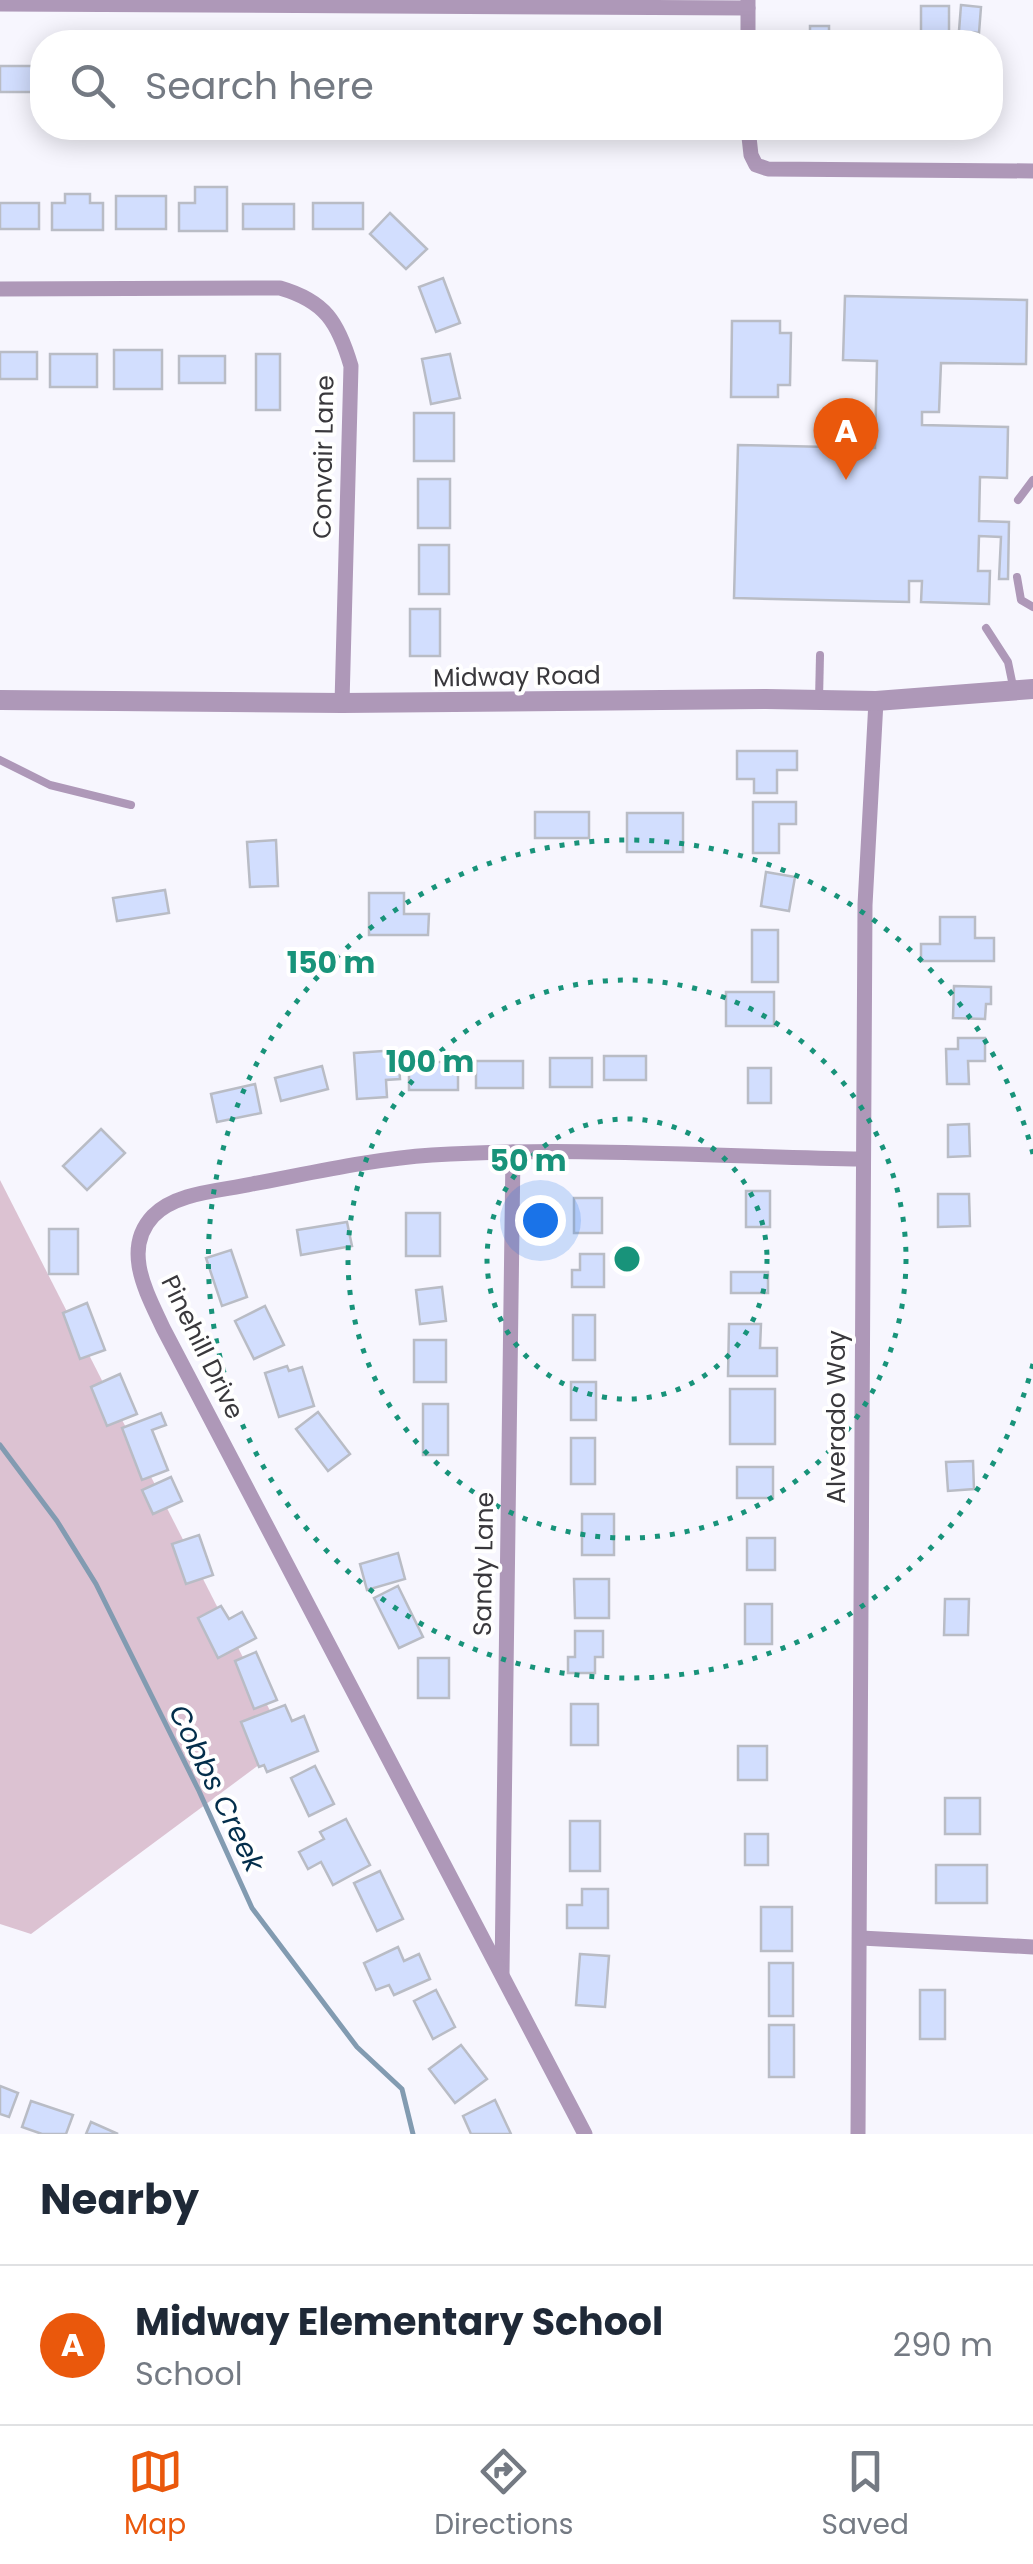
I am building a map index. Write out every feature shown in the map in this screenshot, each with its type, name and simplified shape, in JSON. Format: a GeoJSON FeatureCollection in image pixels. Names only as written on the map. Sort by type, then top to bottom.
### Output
{"type":"FeatureCollection","features":[{"type":"Feature","properties":{"kind":"street"},"geometry":{"type":"LineString","coordinates":[[0,4],[748,4],[748,30]]}},
{"type":"Feature","properties":{"kind":"street"},"geometry":{"type":"LineString","coordinates":[[749,140],[756,165],[768,170],[1033,170]]}},
{"type":"Feature","properties":{"kind":"street","name":"Convair Lane"},"geometry":{"type":"LineString","coordinates":[[0,289],[280,288],[316,302],[332,318],[351,366],[342,703]]}},
{"type":"Feature","properties":{"kind":"street","name":"Midway Road"},"geometry":{"type":"LineString","coordinates":[[0,700],[876,702],[1024,690]]}},
{"type":"Feature","properties":{"kind":"street","name":"Alverado Way"},"geometry":{"type":"LineString","coordinates":[[858,2134],[864,905],[876,702]]}},
{"type":"Feature","properties":{"kind":"street","name":"Pinehill Drive"},"geometry":{"type":"LineString","coordinates":[[585,2134],[164,1328],[141,1281],[137,1252],[153,1216],[182,1198],[302,1174],[428,1156],[513,1152],[863,1160]]}},
{"type":"Feature","properties":{"kind":"street","name":"Sandy Lane"},"geometry":{"type":"LineString","coordinates":[[502,1976],[513,1152]]}},
{"type":"Feature","properties":{"kind":"street"},"geometry":{"type":"LineString","coordinates":[[861,1938],[1033,1947]]}},
{"type":"Feature","properties":{"kind":"lane"},"geometry":{"type":"LineString","coordinates":[[1018,500],[1033,480]]}},
{"type":"Feature","properties":{"kind":"lane"},"geometry":{"type":"LineString","coordinates":[[1017,577],[1022,600],[1033,607]]}},
{"type":"Feature","properties":{"kind":"lane"},"geometry":{"type":"LineString","coordinates":[[986,628],[1024,690]]}},
{"type":"Feature","properties":{"kind":"lane"},"geometry":{"type":"LineString","coordinates":[[819,700],[820,655]]}},
{"type":"Feature","properties":{"kind":"lane"},"geometry":{"type":"LineString","coordinates":[[0,760],[50,785],[131,805]]}},
{"type":"Feature","properties":{"kind":"shaded area"},"geometry":{"type":"Polygon","coordinates":[[[0,1180],[287,1744],[31,1934],[0,1924],[0,1180]]]}},
{"type":"Feature","properties":{"kind":"building"},"geometry":{"type":"Polygon","coordinates":[[[961,5],[981,7],[979,30],[959,30],[961,5]]]}},
{"type":"Feature","properties":{"kind":"building"},"geometry":{"type":"Polygon","coordinates":[[[921,6],[949,6],[949,30],[921,30],[921,6]]]}},
{"type":"Feature","properties":{"kind":"building"},"geometry":{"type":"Polygon","coordinates":[[[810,26],[829,26],[829,30],[810,30],[810,26]]]}},
{"type":"Feature","properties":{"kind":"building"},"geometry":{"type":"Polygon","coordinates":[[[0,66],[30,66],[30,92],[0,92],[0,66]]]}},
{"type":"Feature","properties":{"kind":"building"},"geometry":{"type":"Polygon","coordinates":[[[195,187],[227,187],[227,231],[179,231],[179,203],[195,203],[195,187]]]}},
{"type":"Feature","properties":{"kind":"building"},"geometry":{"type":"Polygon","coordinates":[[[65,194],[90,194],[90,203],[103,203],[103,230],[52,230],[52,203],[65,203],[65,194]]]}},
{"type":"Feature","properties":{"kind":"building"},"geometry":{"type":"Polygon","coordinates":[[[116,196],[166,196],[166,229],[116,229],[116,196]]]}},
{"type":"Feature","properties":{"kind":"building"},"geometry":{"type":"Polygon","coordinates":[[[0,203],[39,203],[39,229],[0,229],[0,203]]]}},
{"type":"Feature","properties":{"kind":"building"},"geometry":{"type":"Polygon","coordinates":[[[313,203],[363,203],[363,229],[313,229],[313,203]]]}},
{"type":"Feature","properties":{"kind":"building"},"geometry":{"type":"Polygon","coordinates":[[[243,204],[294,204],[294,229],[243,229],[243,204]]]}},
{"type":"Feature","properties":{"kind":"building"},"geometry":{"type":"Polygon","coordinates":[[[390,213],[427,249],[406,269],[370,234],[390,213]]]}},
{"type":"Feature","properties":{"kind":"building"},"geometry":{"type":"Polygon","coordinates":[[[443,278],[460,323],[436,332],[419,287],[443,278]]]}},
{"type":"Feature","properties":{"kind":"building"},"geometry":{"type":"Polygon","coordinates":[[[845,296],[1027,300],[1026,364],[941,363],[939,412],[922,412],[922,425],[1008,427],[1007,478],[980,477],[979,521],[1009,522],[1008,579],[999,579],[1001,537],[979,536],[978,571],[990,571],[989,604],[921,602],[922,581],[909,581],[909,602],[734,598],[738,445],[875,448],[877,361],[843,360],[845,296]]]}},
{"type":"Feature","properties":{"kind":"building"},"geometry":{"type":"Polygon","coordinates":[[[732,321],[780,321],[780,333],[791,333],[790,385],[778,385],[778,397],[731,397],[732,321]]]}},
{"type":"Feature","properties":{"kind":"building"},"geometry":{"type":"Polygon","coordinates":[[[114,350],[162,350],[162,389],[114,389],[114,350]]]}},
{"type":"Feature","properties":{"kind":"building"},"geometry":{"type":"Polygon","coordinates":[[[0,352],[37,352],[37,379],[0,379],[0,352]]]}},
{"type":"Feature","properties":{"kind":"building"},"geometry":{"type":"Polygon","coordinates":[[[50,354],[97,354],[97,387],[50,387],[50,354]]]}},
{"type":"Feature","properties":{"kind":"building"},"geometry":{"type":"Polygon","coordinates":[[[256,354],[280,354],[280,410],[256,410],[256,354]]]}},
{"type":"Feature","properties":{"kind":"building"},"geometry":{"type":"Polygon","coordinates":[[[450,354],[460,398],[431,404],[422,359],[450,354]]]}},
{"type":"Feature","properties":{"kind":"building"},"geometry":{"type":"Polygon","coordinates":[[[179,356],[225,356],[225,383],[179,383],[179,356]]]}},
{"type":"Feature","properties":{"kind":"building"},"geometry":{"type":"Polygon","coordinates":[[[414,413],[454,413],[454,461],[414,461],[414,413]]]}},
{"type":"Feature","properties":{"kind":"building"},"geometry":{"type":"Polygon","coordinates":[[[418,479],[450,479],[450,528],[418,528],[418,479]]]}},
{"type":"Feature","properties":{"kind":"building"},"geometry":{"type":"Polygon","coordinates":[[[419,545],[449,545],[449,594],[419,594],[419,545]]]}},
{"type":"Feature","properties":{"kind":"building"},"geometry":{"type":"Polygon","coordinates":[[[410,609],[440,609],[440,656],[410,656],[410,609]]]}},
{"type":"Feature","properties":{"kind":"building"},"geometry":{"type":"Polygon","coordinates":[[[737,751],[797,751],[797,770],[777,770],[777,793],[754,793],[754,779],[737,779],[737,751]]]}},
{"type":"Feature","properties":{"kind":"building"},"geometry":{"type":"Polygon","coordinates":[[[753,802],[796,802],[796,824],[779,824],[779,853],[753,853],[753,802]]]}},
{"type":"Feature","properties":{"kind":"building"},"geometry":{"type":"Polygon","coordinates":[[[535,812],[589,812],[589,838],[535,838],[535,812]]]}},
{"type":"Feature","properties":{"kind":"building"},"geometry":{"type":"Polygon","coordinates":[[[627,813],[683,813],[683,852],[627,852],[627,813]]]}},
{"type":"Feature","properties":{"kind":"building"},"geometry":{"type":"Polygon","coordinates":[[[276,840],[278,886],[250,887],[247,842],[276,840]]]}},
{"type":"Feature","properties":{"kind":"building"},"geometry":{"type":"Polygon","coordinates":[[[766,872],[795,877],[789,911],[761,906],[766,872]]]}},
{"type":"Feature","properties":{"kind":"building"},"geometry":{"type":"Polygon","coordinates":[[[165,890],[169,913],[117,921],[113,898],[165,890]]]}},
{"type":"Feature","properties":{"kind":"building"},"geometry":{"type":"Polygon","coordinates":[[[369,893],[404,893],[404,914],[429,914],[428,935],[369,935],[369,893]]]}},
{"type":"Feature","properties":{"kind":"building"},"geometry":{"type":"Polygon","coordinates":[[[940,917],[975,917],[975,938],[994,938],[994,961],[921,961],[921,944],[940,944],[940,917]]]}},
{"type":"Feature","properties":{"kind":"building"},"geometry":{"type":"Polygon","coordinates":[[[752,930],[778,930],[778,982],[752,982],[752,930]]]}},
{"type":"Feature","properties":{"kind":"building"},"geometry":{"type":"Polygon","coordinates":[[[954,986],[991,987],[991,1004],[986,1004],[985,1019],[953,1018],[954,986]]]}},
{"type":"Feature","properties":{"kind":"building"},"geometry":{"type":"Polygon","coordinates":[[[726,992],[774,992],[774,1026],[726,1026],[726,992]]]}},
{"type":"Feature","properties":{"kind":"building"},"geometry":{"type":"Polygon","coordinates":[[[958,1038],[985,1038],[985,1061],[968,1061],[969,1084],[947,1084],[946,1049],[958,1049],[958,1038]]]}},
{"type":"Feature","properties":{"kind":"building"},"geometry":{"type":"Polygon","coordinates":[[[398,1050],[400,1079],[386,1080],[387,1097],[357,1099],[354,1053],[398,1050]]]}},
{"type":"Feature","properties":{"kind":"building"},"geometry":{"type":"Polygon","coordinates":[[[604,1056],[646,1056],[646,1080],[604,1080],[604,1056]]]}},
{"type":"Feature","properties":{"kind":"building"},"geometry":{"type":"Polygon","coordinates":[[[550,1058],[592,1058],[592,1087],[550,1087],[550,1058]]]}},
{"type":"Feature","properties":{"kind":"building"},"geometry":{"type":"Polygon","coordinates":[[[476,1061],[523,1061],[523,1088],[476,1088],[476,1061]]]}},
{"type":"Feature","properties":{"kind":"building"},"geometry":{"type":"Polygon","coordinates":[[[409,1062],[458,1062],[458,1090],[409,1090],[409,1062]]]}},
{"type":"Feature","properties":{"kind":"building"},"geometry":{"type":"Polygon","coordinates":[[[322,1066],[328,1089],[281,1101],[275,1078],[322,1066]]]}},
{"type":"Feature","properties":{"kind":"building"},"geometry":{"type":"Polygon","coordinates":[[[748,1068],[771,1068],[771,1103],[748,1103],[748,1068]]]}},
{"type":"Feature","properties":{"kind":"building"},"geometry":{"type":"Polygon","coordinates":[[[255,1084],[261,1113],[217,1122],[211,1094],[255,1084]]]}},
{"type":"Feature","properties":{"kind":"building"},"geometry":{"type":"Polygon","coordinates":[[[969,1124],[970,1156],[948,1157],[948,1125],[969,1124]]]}},
{"type":"Feature","properties":{"kind":"building"},"geometry":{"type":"Polygon","coordinates":[[[101,1129],[125,1153],[87,1190],[63,1166],[101,1129]]]}},
{"type":"Feature","properties":{"kind":"building"},"geometry":{"type":"Polygon","coordinates":[[[746,1191],[770,1191],[770,1227],[746,1227],[746,1191]]]}},
{"type":"Feature","properties":{"kind":"building"},"geometry":{"type":"Polygon","coordinates":[[[938,1194],[969,1194],[970,1226],[938,1227],[938,1194]]]}},
{"type":"Feature","properties":{"kind":"building"},"geometry":{"type":"Polygon","coordinates":[[[574,1198],[602,1198],[602,1233],[574,1233],[574,1198]]]}},
{"type":"Feature","properties":{"kind":"building"},"geometry":{"type":"Polygon","coordinates":[[[406,1213],[440,1213],[440,1256],[406,1256],[406,1213]]]}},
{"type":"Feature","properties":{"kind":"building"},"geometry":{"type":"Polygon","coordinates":[[[347,1222],[352,1246],[301,1255],[297,1230],[347,1222]]]}},
{"type":"Feature","properties":{"kind":"building"},"geometry":{"type":"Polygon","coordinates":[[[49,1229],[78,1229],[78,1274],[49,1274],[49,1229]]]}},
{"type":"Feature","properties":{"kind":"building"},"geometry":{"type":"Polygon","coordinates":[[[231,1250],[247,1297],[222,1306],[206,1258],[231,1250]]]}},
{"type":"Feature","properties":{"kind":"building"},"geometry":{"type":"Polygon","coordinates":[[[580,1254],[604,1254],[604,1287],[572,1287],[572,1270],[580,1270],[580,1254]]]}},
{"type":"Feature","properties":{"kind":"building"},"geometry":{"type":"Polygon","coordinates":[[[731,1272],[768,1272],[768,1293],[731,1293],[731,1272]]]}},
{"type":"Feature","properties":{"kind":"building"},"geometry":{"type":"Polygon","coordinates":[[[442,1287],[446,1321],[420,1324],[416,1290],[442,1287]]]}},
{"type":"Feature","properties":{"kind":"building"},"geometry":{"type":"Polygon","coordinates":[[[87,1303],[105,1350],[80,1359],[63,1313],[87,1303]]]}},
{"type":"Feature","properties":{"kind":"building"},"geometry":{"type":"Polygon","coordinates":[[[265,1306],[284,1345],[254,1359],[235,1321],[265,1306]]]}},
{"type":"Feature","properties":{"kind":"building"},"geometry":{"type":"Polygon","coordinates":[[[573,1315],[595,1315],[595,1360],[573,1360],[573,1315]]]}},
{"type":"Feature","properties":{"kind":"building"},"geometry":{"type":"Polygon","coordinates":[[[729,1324],[761,1324],[760,1348],[777,1348],[777,1376],[728,1376],[729,1324]]]}},
{"type":"Feature","properties":{"kind":"building"},"geometry":{"type":"Polygon","coordinates":[[[414,1340],[446,1340],[446,1382],[414,1382],[414,1340]]]}},
{"type":"Feature","properties":{"kind":"building"},"geometry":{"type":"Polygon","coordinates":[[[287,1366],[289,1371],[302,1367],[314,1406],[279,1417],[265,1373],[287,1366]]]}},
{"type":"Feature","properties":{"kind":"building"},"geometry":{"type":"Polygon","coordinates":[[[120,1374],[137,1414],[107,1426],[91,1387],[120,1374]]]}},
{"type":"Feature","properties":{"kind":"building"},"geometry":{"type":"Polygon","coordinates":[[[571,1382],[596,1382],[596,1420],[571,1420],[571,1382]]]}},
{"type":"Feature","properties":{"kind":"building"},"geometry":{"type":"Polygon","coordinates":[[[730,1389],[775,1389],[775,1444],[730,1444],[730,1389]]]}},
{"type":"Feature","properties":{"kind":"building"},"geometry":{"type":"Polygon","coordinates":[[[423,1404],[448,1404],[448,1455],[423,1455],[423,1404]]]}},
{"type":"Feature","properties":{"kind":"building"},"geometry":{"type":"Polygon","coordinates":[[[318,1412],[350,1454],[328,1471],[296,1429],[318,1412]]]}},
{"type":"Feature","properties":{"kind":"building"},"geometry":{"type":"Polygon","coordinates":[[[161,1413],[166,1425],[152,1430],[168,1470],[142,1480],[122,1428],[161,1413]]]}},
{"type":"Feature","properties":{"kind":"building"},"geometry":{"type":"Polygon","coordinates":[[[571,1438],[595,1438],[595,1484],[571,1484],[571,1438]]]}},
{"type":"Feature","properties":{"kind":"building"},"geometry":{"type":"Polygon","coordinates":[[[973,1461],[974,1489],[948,1491],[946,1462],[973,1461]]]}},
{"type":"Feature","properties":{"kind":"building"},"geometry":{"type":"Polygon","coordinates":[[[737,1467],[773,1467],[773,1498],[737,1498],[737,1467]]]}},
{"type":"Feature","properties":{"kind":"building"},"geometry":{"type":"Polygon","coordinates":[[[171,1477],[182,1501],[153,1514],[142,1490],[171,1477]]]}},
{"type":"Feature","properties":{"kind":"building"},"geometry":{"type":"Polygon","coordinates":[[[582,1514],[614,1514],[614,1555],[582,1555],[582,1514]]]}},
{"type":"Feature","properties":{"kind":"building"},"geometry":{"type":"Polygon","coordinates":[[[199,1535],[213,1575],[186,1584],[172,1544],[199,1535]]]}},
{"type":"Feature","properties":{"kind":"building"},"geometry":{"type":"Polygon","coordinates":[[[747,1538],[775,1538],[775,1570],[747,1570],[747,1538]]]}},
{"type":"Feature","properties":{"kind":"building"},"geometry":{"type":"Polygon","coordinates":[[[398,1553],[405,1579],[367,1590],[360,1564],[398,1553]]]}},
{"type":"Feature","properties":{"kind":"building"},"geometry":{"type":"Polygon","coordinates":[[[574,1579],[609,1579],[609,1618],[575,1618],[574,1579]]]}},
{"type":"Feature","properties":{"kind":"building"},"geometry":{"type":"Polygon","coordinates":[[[398,1586],[423,1637],[399,1648],[374,1598],[398,1586]]]}},
{"type":"Feature","properties":{"kind":"building"},"geometry":{"type":"Polygon","coordinates":[[[945,1599],[969,1599],[968,1635],[944,1635],[945,1599]]]}},
{"type":"Feature","properties":{"kind":"building"},"geometry":{"type":"Polygon","coordinates":[[[745,1604],[772,1604],[772,1644],[745,1644],[745,1604]]]}},
{"type":"Feature","properties":{"kind":"building"},"geometry":{"type":"Polygon","coordinates":[[[221,1606],[229,1619],[242,1612],[256,1638],[218,1658],[198,1618],[221,1606]]]}},
{"type":"Feature","properties":{"kind":"building"},"geometry":{"type":"Polygon","coordinates":[[[575,1631],[603,1631],[603,1657],[595,1657],[595,1673],[568,1673],[568,1657],[575,1657],[575,1631]]]}},
{"type":"Feature","properties":{"kind":"building"},"geometry":{"type":"Polygon","coordinates":[[[256,1652],[277,1700],[254,1709],[235,1661],[256,1652]]]}},
{"type":"Feature","properties":{"kind":"building"},"geometry":{"type":"Polygon","coordinates":[[[418,1658],[449,1658],[449,1698],[418,1698],[418,1658]]]}},
{"type":"Feature","properties":{"kind":"building"},"geometry":{"type":"Polygon","coordinates":[[[571,1704],[598,1704],[598,1745],[571,1745],[571,1704]]]}},
{"type":"Feature","properties":{"kind":"building"},"geometry":{"type":"Polygon","coordinates":[[[285,1705],[292,1721],[304,1716],[318,1751],[267,1772],[264,1765],[259,1767],[241,1722],[285,1705]]]}},
{"type":"Feature","properties":{"kind":"building"},"geometry":{"type":"Polygon","coordinates":[[[738,1746],[767,1746],[767,1780],[738,1780],[738,1746]]]}},
{"type":"Feature","properties":{"kind":"building"},"geometry":{"type":"Polygon","coordinates":[[[315,1766],[334,1804],[309,1816],[291,1778],[315,1766]]]}},
{"type":"Feature","properties":{"kind":"building"},"geometry":{"type":"Polygon","coordinates":[[[945,1798],[980,1798],[980,1834],[945,1834],[945,1798]]]}},
{"type":"Feature","properties":{"kind":"building"},"geometry":{"type":"Polygon","coordinates":[[[346,1819],[370,1865],[333,1885],[321,1862],[308,1869],[299,1852],[324,1839],[320,1832],[346,1819]]]}},
{"type":"Feature","properties":{"kind":"building"},"geometry":{"type":"Polygon","coordinates":[[[570,1821],[600,1821],[600,1871],[570,1871],[570,1821]]]}},
{"type":"Feature","properties":{"kind":"building"},"geometry":{"type":"Polygon","coordinates":[[[745,1834],[768,1834],[768,1865],[745,1865],[745,1834]]]}},
{"type":"Feature","properties":{"kind":"building"},"geometry":{"type":"Polygon","coordinates":[[[936,1865],[987,1865],[987,1903],[936,1903],[936,1865]]]}},
{"type":"Feature","properties":{"kind":"building"},"geometry":{"type":"Polygon","coordinates":[[[380,1871],[403,1919],[377,1931],[354,1883],[380,1871]]]}},
{"type":"Feature","properties":{"kind":"building"},"geometry":{"type":"Polygon","coordinates":[[[582,1889],[608,1889],[608,1928],[567,1928],[567,1905],[582,1905],[582,1889]]]}},
{"type":"Feature","properties":{"kind":"building"},"geometry":{"type":"Polygon","coordinates":[[[761,1907],[792,1907],[792,1951],[761,1951],[761,1907]]]}},
{"type":"Feature","properties":{"kind":"building"},"geometry":{"type":"Polygon","coordinates":[[[398,1947],[404,1961],[419,1954],[430,1979],[394,1995],[389,1985],[376,1990],[364,1963],[398,1947]]]}},
{"type":"Feature","properties":{"kind":"building"},"geometry":{"type":"Polygon","coordinates":[[[580,1954],[609,1956],[605,2007],[576,2005],[580,1954]]]}},
{"type":"Feature","properties":{"kind":"building"},"geometry":{"type":"Polygon","coordinates":[[[769,1963],[793,1963],[793,2016],[769,2016],[769,1963]]]}},
{"type":"Feature","properties":{"kind":"building"},"geometry":{"type":"Polygon","coordinates":[[[436,1990],[455,2027],[433,2039],[414,2001],[436,1990]]]}},
{"type":"Feature","properties":{"kind":"building"},"geometry":{"type":"Polygon","coordinates":[[[920,1990],[945,1990],[945,2039],[920,2039],[920,1990]]]}},
{"type":"Feature","properties":{"kind":"building"},"geometry":{"type":"Polygon","coordinates":[[[769,2025],[794,2025],[794,2077],[769,2077],[769,2025]]]}},
{"type":"Feature","properties":{"kind":"building"},"geometry":{"type":"Polygon","coordinates":[[[461,2045],[487,2079],[455,2103],[429,2069],[461,2045]]]}},
{"type":"Feature","properties":{"kind":"building"},"geometry":{"type":"Polygon","coordinates":[[[0,2086],[18,2093],[9,2117],[0,2114],[0,2086]]]}},
{"type":"Feature","properties":{"kind":"building"},"geometry":{"type":"Polygon","coordinates":[[[495,2100],[511,2134],[471,2134],[463,2116],[495,2100]]]}},
{"type":"Feature","properties":{"kind":"building"},"geometry":{"type":"Polygon","coordinates":[[[31,2101],[73,2115],[66,2134],[42,2134],[22,2127],[31,2101]]]}},
{"type":"Feature","properties":{"kind":"building"},"geometry":{"type":"Polygon","coordinates":[[[91,2122],[118,2134],[86,2134],[91,2122]]]}},
{"type":"Feature","properties":{"kind":"waterway","name":"Cobbs Creek"},"geometry":{"type":"LineString","coordinates":[[0,1445],[57,1521],[96,1584],[199,1791],[252,1908],[357,2047],[402,2089],[413,2134]]}},
{"type":"Feature","properties":{"kind":"place","name":"Midway Elementary School"},"geometry":{"type":"Point","coordinates":[846,480]}}]}
